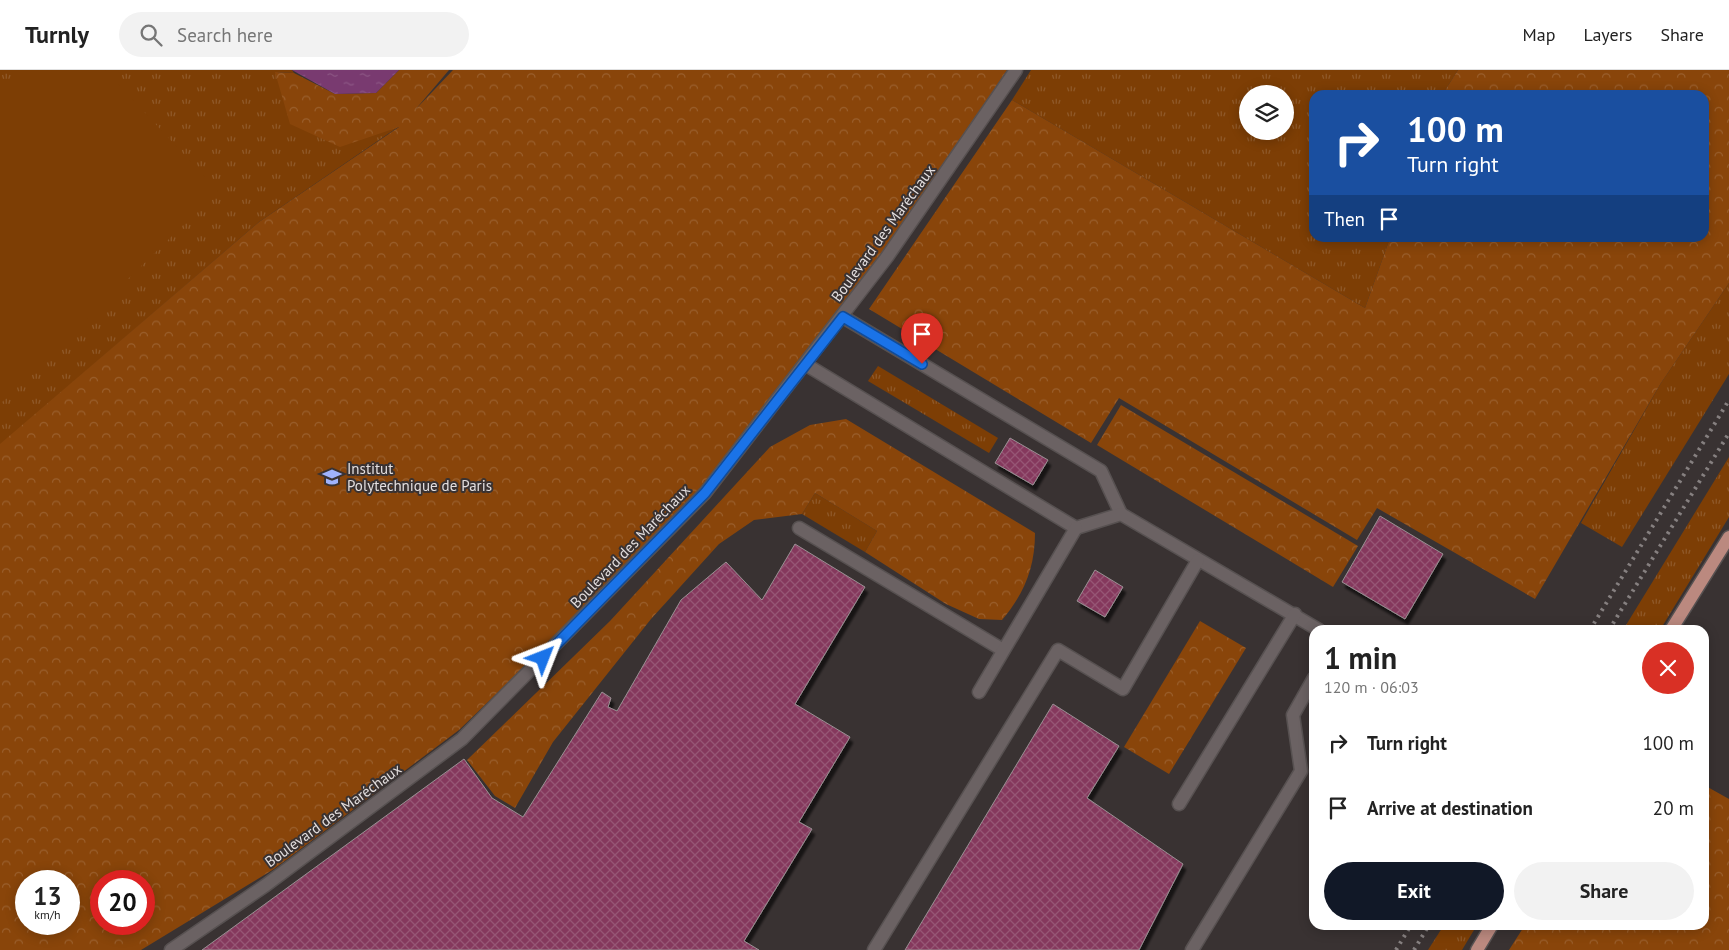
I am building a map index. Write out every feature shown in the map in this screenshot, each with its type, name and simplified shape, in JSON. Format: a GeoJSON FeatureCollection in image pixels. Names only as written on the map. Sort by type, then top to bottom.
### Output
{"type":"FeatureCollection","features":[{"type":"Feature","properties":{"kind":"main road"},"geometry":{"type":"LineString","coordinates":[[1674,625],[1729,537]]}},
{"type":"Feature","properties":{"kind":"main road"},"geometry":{"type":"LineString","coordinates":[[1477,950],[1489,930]]}},
{"type":"Feature","properties":{"kind":"lane","name":"Boulevard des Maréchaux"},"geometry":{"type":"LineString","coordinates":[[171,950],[274,879],[462,739],[705,493],[843,317],[1016,70]]}},
{"type":"Feature","properties":{"kind":"lane"},"geometry":{"type":"LineString","coordinates":[[843,317],[1101,471],[1121,514],[1312,625]]}},
{"type":"Feature","properties":{"kind":"lane"},"geometry":{"type":"LineString","coordinates":[[805,364],[1076,528]]}},
{"type":"Feature","properties":{"kind":"lane"},"geometry":{"type":"LineString","coordinates":[[979,692],[1076,528],[1121,514]]}},
{"type":"Feature","properties":{"kind":"lane"},"geometry":{"type":"LineString","coordinates":[[799,528],[1003,650]]}},
{"type":"Feature","properties":{"kind":"lane"},"geometry":{"type":"LineString","coordinates":[[874,950],[1058,650],[1123,689],[1198,560]]}},
{"type":"Feature","properties":{"kind":"lane"},"geometry":{"type":"LineString","coordinates":[[1179,804],[1295,614]]}},
{"type":"Feature","properties":{"kind":"lane"},"geometry":{"type":"LineString","coordinates":[[1192,950],[1301,771],[1293,715],[1309,687]]}},
{"type":"Feature","properties":{"kind":"green space"},"geometry":{"type":"Polygon","coordinates":[[[0,70],[292,70],[294,73],[276,72],[401,125],[259,222],[0,445],[0,70]]]}},
{"type":"Feature","properties":{"kind":"green space"},"geometry":{"type":"Polygon","coordinates":[[[19,70],[105,70],[218,191],[0,404],[0,88],[19,70]]]}},
{"type":"Feature","properties":{"kind":"green space","name":"Institut Polytechnique de Paris"},"geometry":{"type":"Polygon","coordinates":[[[399,70],[449,70],[415,110],[453,70],[1007,70],[916,206],[705,493],[459,730],[274,869],[141,950],[0,950],[0,444],[259,222],[399,127],[340,147],[290,124],[275,72],[294,73],[335,94],[376,93],[399,70]]]}},
{"type":"Feature","properties":{"kind":"green space"},"geometry":{"type":"Polygon","coordinates":[[[1031,70],[1458,70],[1445,90],[1309,90],[1309,242],[1389,242],[1365,308],[1012,100],[1031,70]]]}},
{"type":"Feature","properties":{"kind":"green space"},"geometry":{"type":"Polygon","coordinates":[[[1458,70],[1729,70],[1729,283],[1661,383],[1535,599],[1377,508],[1357,540],[1119,398],[1091,443],[869,309],[1012,100],[1365,308],[1389,242],[1709,242],[1709,90],[1445,90],[1458,70]]]}},
{"type":"Feature","properties":{"kind":"green space"},"geometry":{"type":"Polygon","coordinates":[[[1729,283],[1729,374],[1622,547],[1581,523],[1661,383],[1729,283]]]}},
{"type":"Feature","properties":{"kind":"green space"},"geometry":{"type":"Polygon","coordinates":[[[878,366],[998,438],[989,453],[868,381],[878,366]]]}},
{"type":"Feature","properties":{"kind":"green space"},"geometry":{"type":"Polygon","coordinates":[[[1121,405],[1358,546],[1333,587],[1097,445],[1121,405]]]}},
{"type":"Feature","properties":{"kind":"green space"},"geometry":{"type":"Polygon","coordinates":[[[846,419],[1035,533],[1033,558],[1027,580],[1002,620],[979,619],[946,604],[865,552],[877,531],[815,493],[802,514],[754,520],[719,544],[651,619],[553,742],[515,808],[495,796],[467,760],[610,621],[770,447],[810,425],[846,419]]]}},
{"type":"Feature","properties":{"kind":"green space"},"geometry":{"type":"Polygon","coordinates":[[[1729,457],[1729,517],[1663,625],[1626,625],[1729,457]]]}},
{"type":"Feature","properties":{"kind":"green space"},"geometry":{"type":"Polygon","coordinates":[[[815,493],[877,531],[865,552],[802,514],[815,493]]]}},
{"type":"Feature","properties":{"kind":"green space"},"geometry":{"type":"Polygon","coordinates":[[[1200,621],[1246,648],[1169,774],[1124,747],[1200,621]]]}},
{"type":"Feature","properties":{"kind":"green space"},"geometry":{"type":"Polygon","coordinates":[[[1709,788],[1729,799],[1729,950],[1509,950],[1522,930],[1709,930],[1709,788]]]}},
{"type":"Feature","properties":{"kind":"green space"},"geometry":{"type":"Polygon","coordinates":[[[1441,930],[1474,930],[1462,950],[1428,950],[1441,930]]]}},
{"type":"Feature","properties":{"kind":"water"},"geometry":{"type":"Polygon","coordinates":[[[292,70],[399,70],[376,93],[335,94],[292,70]]]}},
{"type":"Feature","properties":{"kind":"building"},"geometry":{"type":"Polygon","coordinates":[[[1010,438],[1048,460],[1033,485],[995,463],[1010,438]]]}},
{"type":"Feature","properties":{"kind":"building"},"geometry":{"type":"Polygon","coordinates":[[[1380,516],[1443,554],[1405,619],[1342,582],[1380,516]]]}},
{"type":"Feature","properties":{"kind":"building"},"geometry":{"type":"Polygon","coordinates":[[[795,544],[865,587],[795,704],[850,737],[799,822],[812,829],[744,941],[759,950],[202,950],[464,759],[492,798],[523,817],[602,692],[611,698],[608,707],[617,711],[681,600],[726,562],[762,600],[795,544]]]}},
{"type":"Feature","properties":{"kind":"building"},"geometry":{"type":"Polygon","coordinates":[[[1095,570],[1123,587],[1105,617],[1077,601],[1095,570]]]}},
{"type":"Feature","properties":{"kind":"building"},"geometry":{"type":"Polygon","coordinates":[[[1053,704],[1119,746],[1087,798],[1183,864],[1139,950],[905,950],[1053,704]]]}},
{"type":"Feature","properties":{"kind":"railway"},"geometry":{"type":"LineString","coordinates":[[1593,625],[1729,400]]}},
{"type":"Feature","properties":{"kind":"railway"},"geometry":{"type":"LineString","coordinates":[[1612,625],[1729,433]]}},
{"type":"Feature","properties":{"kind":"railway"},"geometry":{"type":"LineString","coordinates":[[1396,950],[1408,930]]}},
{"type":"Feature","properties":{"kind":"railway"},"geometry":{"type":"LineString","coordinates":[[1414,950],[1426,930]]}},
{"type":"Feature","properties":{"kind":"place","name":"Institut Polytechnique de Paris"},"geometry":{"type":"Point","coordinates":[332,477]}},
{"type":"Feature","properties":{"kind":"route"},"geometry":{"type":"LineString","coordinates":[[543,658],[705,493],[843,317],[922,364]]}}]}
